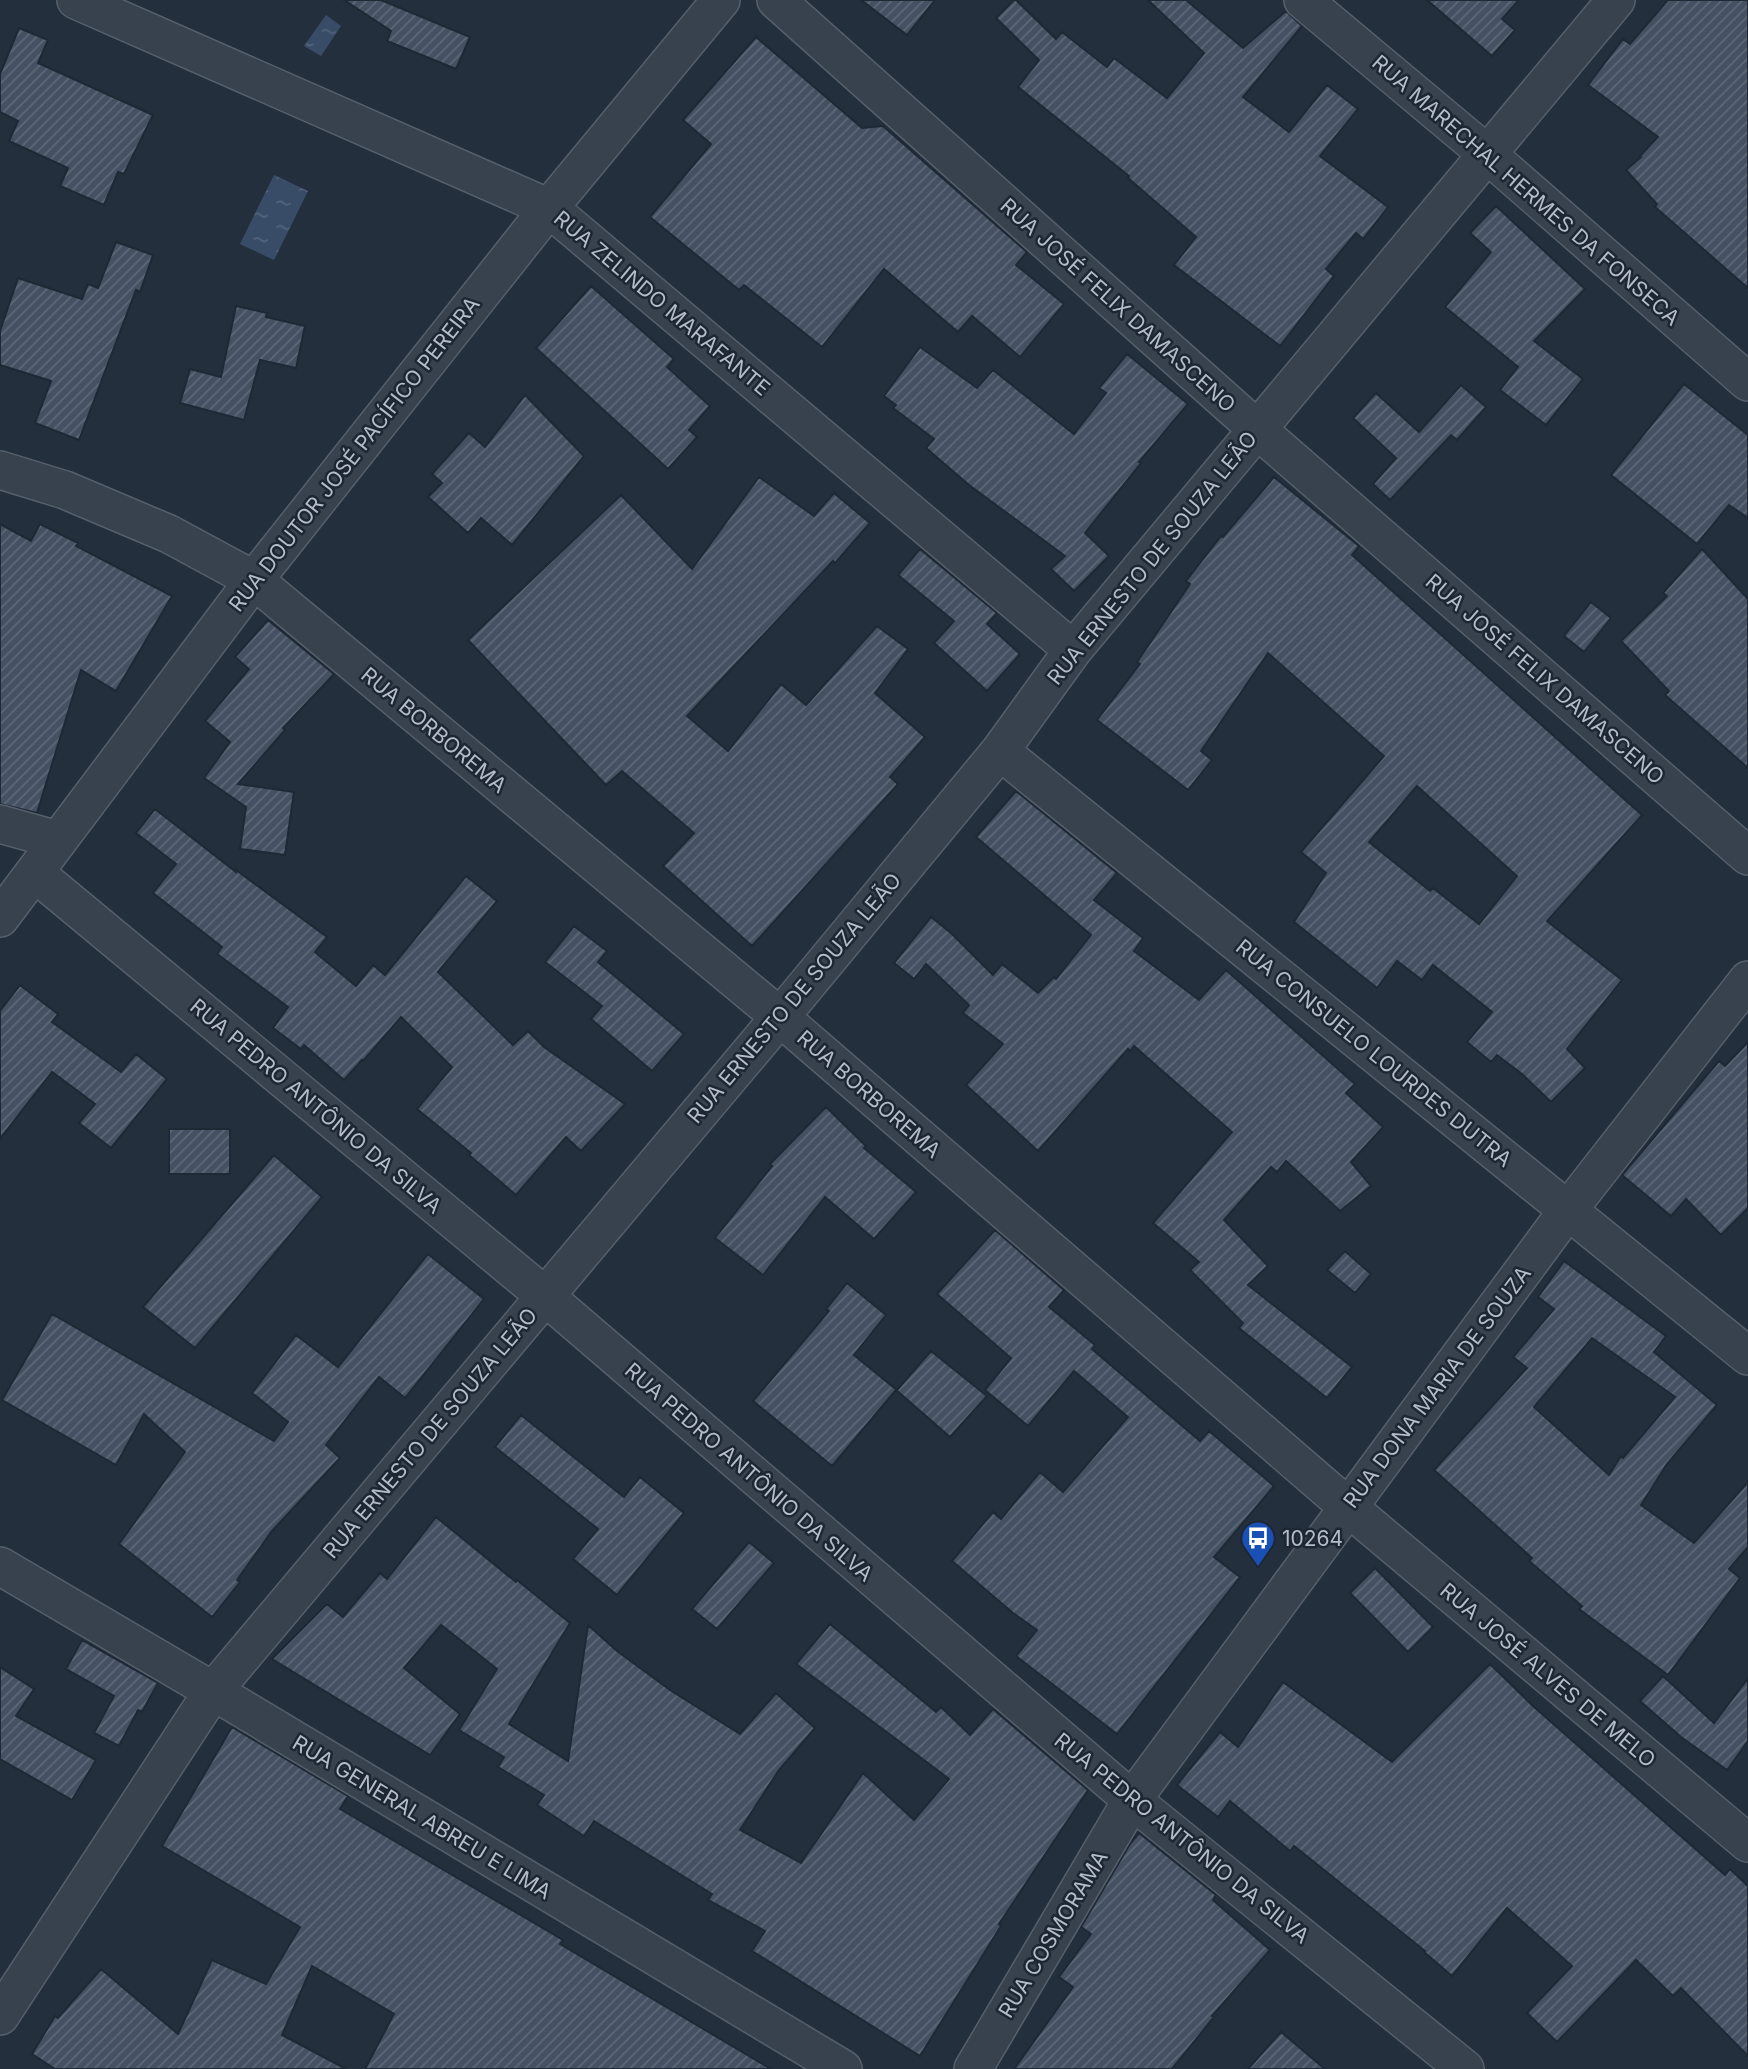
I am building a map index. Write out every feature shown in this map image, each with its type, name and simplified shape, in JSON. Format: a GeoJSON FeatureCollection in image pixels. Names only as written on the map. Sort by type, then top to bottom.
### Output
{"type":"FeatureCollection","features":[{"type":"Feature","properties":{"kind":"street","name":"RUA ZELINDO MARAFANTE"},"geometry":{"type":"LineString","coordinates":[[76,0],[549,208],[1073,650]]}},
{"type":"Feature","properties":{"kind":"street","name":"RUA DOUTOR JOSÉ PACÍFICO PEREIRA"},"geometry":{"type":"LineString","coordinates":[[0,918],[254,580],[549,208],[721,0]]}},
{"type":"Feature","properties":{"kind":"street","name":"RUA JOSÉ FELIX DAMASCENO"},"geometry":{"type":"LineString","coordinates":[[776,0],[1258,430],[1748,856]]}},
{"type":"Feature","properties":{"kind":"street","name":"RUA MARECHAL HERMES DA FONSECA"},"geometry":{"type":"LineString","coordinates":[[1303,0],[1487,154],[1748,382]]}},
{"type":"Feature","properties":{"kind":"street","name":"RUA ERNESTO DE SOUZA LEÃO"},"geometry":{"type":"LineString","coordinates":[[0,2016],[213,1691],[780,1017],[999,751],[1073,650],[1616,0]]}},
{"type":"Feature","properties":{"kind":"street","name":"RUA BORBOREMA"},"geometry":{"type":"LineString","coordinates":[[0,470],[65,490],[169,534],[254,580],[780,1017],[1348,1507]]}},
{"type":"Feature","properties":{"kind":"street","name":"RUA CONSUELO LOURDES DUTRA"},"geometry":{"type":"LineString","coordinates":[[999,751],[1748,1356]]}},
{"type":"Feature","properties":{"kind":"street"},"geometry":{"type":"LineString","coordinates":[[0,824],[58,840]]}},
{"type":"Feature","properties":{"kind":"street","name":"RUA PEDRO ANTÔNIO DA SILVA"},"geometry":{"type":"LineString","coordinates":[[35,873],[545,1296],[1132,1800],[1465,2069]]}},
{"type":"Feature","properties":{"kind":"street","name":"RUA DONA MARIA DE SOUZA"},"geometry":{"type":"LineString","coordinates":[[1132,1800],[1568,1210],[1748,980]]}},
{"type":"Feature","properties":{"kind":"street","name":"RUA JOSÉ ALVES DE MELO"},"geometry":{"type":"LineString","coordinates":[[1348,1507],[1748,1843]]}},
{"type":"Feature","properties":{"kind":"street","name":"RUA GENERAL ABREU E LIMA"},"geometry":{"type":"LineString","coordinates":[[0,1566],[843,2069]]}},
{"type":"Feature","properties":{"kind":"street","name":"RUA COSMORAMA"},"geometry":{"type":"LineString","coordinates":[[973,2069],[1132,1800]]}},
{"type":"Feature","properties":{"kind":"water"},"geometry":{"type":"Polygon","coordinates":[[[326,15],[341,26],[321,56],[304,46],[326,15]]]}},
{"type":"Feature","properties":{"kind":"water"},"geometry":{"type":"Polygon","coordinates":[[[274,175],[308,191],[274,260],[240,244],[274,175]]]}},
{"type":"Feature","properties":{"kind":"building"},"geometry":{"type":"Polygon","coordinates":[[[344,0],[381,0],[470,37],[456,69],[387,41],[391,31],[344,0]]]}},
{"type":"Feature","properties":{"kind":"building"},"geometry":{"type":"Polygon","coordinates":[[[861,0],[935,0],[907,35],[861,0]]]}},
{"type":"Feature","properties":{"kind":"building"},"geometry":{"type":"Polygon","coordinates":[[[1014,0],[1056,39],[1062,32],[1107,67],[1114,58],[1167,98],[1204,53],[1148,0],[1186,0],[1243,48],[1286,11],[1302,26],[1243,97],[1289,132],[1327,85],[1358,109],[1320,156],[1388,207],[1363,239],[1356,233],[1326,269],[1334,276],[1280,346],[1174,265],[1196,237],[1128,178],[1129,176],[1018,87],[1039,60],[996,18],[1014,0]]]}},
{"type":"Feature","properties":{"kind":"building"},"geometry":{"type":"Polygon","coordinates":[[[1427,0],[1519,0],[1502,19],[1515,30],[1492,56],[1427,0]]]}},
{"type":"Feature","properties":{"kind":"building"},"geometry":{"type":"Polygon","coordinates":[[[1668,0],[1748,0],[1748,288],[1655,207],[1657,204],[1626,170],[1658,137],[1588,85],[1623,39],[1630,44],[1668,0]]]}},
{"type":"Feature","properties":{"kind":"building"},"geometry":{"type":"Polygon","coordinates":[[[19,28],[48,40],[38,63],[153,115],[124,174],[118,172],[104,205],[60,186],[68,168],[9,141],[18,121],[0,112],[0,74],[19,28]]]}},
{"type":"Feature","properties":{"kind":"building"},"geometry":{"type":"Polygon","coordinates":[[[756,37],[862,128],[883,126],[1027,252],[1016,265],[1064,304],[1020,357],[972,316],[958,332],[884,269],[822,347],[744,285],[739,290],[650,217],[711,144],[683,120],[756,37]]]}},
{"type":"Feature","properties":{"kind":"building"},"geometry":{"type":"Polygon","coordinates":[[[1496,206],[1585,289],[1534,341],[1583,379],[1546,425],[1500,390],[1518,367],[1445,307],[1491,252],[1470,233],[1496,206]]]}},
{"type":"Feature","properties":{"kind":"building"},"geometry":{"type":"Polygon","coordinates":[[[116,242],[153,255],[140,292],[136,290],[79,440],[35,423],[51,381],[0,365],[0,331],[18,278],[82,299],[88,284],[98,288],[116,242]]]}},
{"type":"Feature","properties":{"kind":"building"},"geometry":{"type":"Polygon","coordinates":[[[591,286],[674,359],[667,367],[710,406],[689,430],[697,437],[668,469],[536,348],[591,286]]]}},
{"type":"Feature","properties":{"kind":"building"},"geometry":{"type":"Polygon","coordinates":[[[236,306],[267,313],[266,317],[305,326],[296,368],[260,360],[244,420],[180,403],[190,369],[221,377],[236,306]]]}},
{"type":"Feature","properties":{"kind":"building"},"geometry":{"type":"Polygon","coordinates":[[[920,347],[977,388],[993,370],[1074,434],[1106,393],[1099,388],[1127,354],[1188,404],[1139,462],[1141,463],[1085,533],[1109,556],[1074,591],[1051,569],[1065,556],[969,485],[926,448],[934,439],[893,408],[896,405],[884,396],[920,347]]]}},
{"type":"Feature","properties":{"kind":"building"},"geometry":{"type":"Polygon","coordinates":[[[1684,384],[1748,435],[1748,518],[1729,505],[1697,544],[1611,475],[1684,384]]]}},
{"type":"Feature","properties":{"kind":"building"},"geometry":{"type":"Polygon","coordinates":[[[1461,385],[1486,407],[1457,440],[1451,435],[1390,500],[1373,484],[1396,458],[1353,418],[1376,393],[1419,432],[1461,385]]]}},
{"type":"Feature","properties":{"kind":"building"},"geometry":{"type":"Polygon","coordinates":[[[525,395],[584,456],[512,545],[481,518],[468,533],[428,497],[442,483],[432,474],[469,433],[485,447],[525,395]]]}},
{"type":"Feature","properties":{"kind":"building"},"geometry":{"type":"Polygon","coordinates":[[[759,477],[814,516],[834,493],[870,523],[835,563],[833,561],[687,716],[728,751],[781,684],[806,705],[877,626],[908,649],[875,693],[925,737],[890,777],[898,784],[752,946],[663,866],[694,833],[622,771],[606,785],[468,640],[621,495],[692,569],[759,477]]]}},
{"type":"Feature","properties":{"kind":"building"},"geometry":{"type":"Polygon","coordinates":[[[1274,477],[1359,546],[1352,555],[1642,815],[1547,921],[1622,980],[1567,1049],[1585,1068],[1551,1102],[1497,1055],[1491,1062],[1467,1042],[1492,1012],[1433,965],[1422,980],[1397,961],[1377,988],[1294,922],[1326,873],[1301,852],[1384,756],[1268,653],[1201,751],[1212,760],[1188,790],[1097,720],[1140,664],[1137,662],[1190,584],[1186,581],[1221,536],[1223,537],[1274,477]],[[1417,786],[1369,842],[1430,891],[1433,888],[1479,924],[1517,876],[1417,786]]]}},
{"type":"Feature","properties":{"kind":"building"},"geometry":{"type":"Polygon","coordinates":[[[0,524],[31,541],[40,524],[172,596],[116,691],[81,670],[37,813],[0,804],[0,524]]]}},
{"type":"Feature","properties":{"kind":"building"},"geometry":{"type":"Polygon","coordinates":[[[920,549],[997,613],[987,624],[1020,654],[987,691],[934,643],[954,621],[898,575],[920,549]]]}},
{"type":"Feature","properties":{"kind":"building"},"geometry":{"type":"Polygon","coordinates":[[[1702,549],[1748,599],[1748,768],[1665,695],[1669,691],[1621,641],[1667,596],[1663,593],[1702,549]]]}},
{"type":"Feature","properties":{"kind":"building"},"geometry":{"type":"Polygon","coordinates":[[[1591,602],[1611,618],[1584,652],[1564,636],[1591,602]]]}},
{"type":"Feature","properties":{"kind":"building"},"geometry":{"type":"Polygon","coordinates":[[[268,620],[334,674],[283,728],[285,730],[238,784],[294,792],[285,855],[240,849],[246,807],[204,778],[230,742],[205,721],[249,669],[235,657],[268,620]]]}},
{"type":"Feature","properties":{"kind":"building"},"geometry":{"type":"Polygon","coordinates":[[[1016,791],[1117,873],[1094,900],[1143,938],[1134,951],[1199,1000],[1226,970],[1355,1084],[1346,1093],[1383,1127],[1351,1162],[1371,1186],[1340,1211],[1286,1161],[1277,1172],[1271,1167],[1224,1220],[1268,1266],[1248,1285],[1352,1367],[1327,1398],[1239,1328],[1243,1323],[1190,1270],[1199,1262],[1153,1223],[1232,1132],[1134,1046],[1130,1051],[1128,1049],[1038,1151],[966,1085],[1003,1044],[963,1013],[969,1005],[926,964],[914,979],[894,963],[931,917],[993,975],[1002,964],[1038,993],[1054,977],[1056,979],[1091,935],[976,837],[1016,791]]]}},
{"type":"Feature","properties":{"kind":"building"},"geometry":{"type":"Polygon","coordinates":[[[155,809],[236,872],[327,937],[315,952],[356,986],[373,965],[385,975],[466,876],[497,901],[438,972],[513,1045],[528,1031],[544,1047],[625,1104],[581,1151],[566,1137],[516,1195],[469,1155],[471,1153],[417,1109],[452,1067],[401,1017],[344,1080],[304,1045],[301,1049],[273,1028],[288,1007],[217,954],[222,947],[153,893],[176,864],[136,833],[155,809]]]}},
{"type":"Feature","properties":{"kind":"building"},"geometry":{"type":"Polygon","coordinates":[[[574,926],[607,951],[598,962],[684,1034],[652,1071],[591,1019],[602,1006],[545,962],[574,926]]]}},
{"type":"Feature","properties":{"kind":"building"},"geometry":{"type":"Polygon","coordinates":[[[20,985],[58,1014],[52,1022],[121,1072],[136,1054],[167,1079],[111,1148],[79,1123],[95,1104],[52,1072],[0,1139],[0,1011],[20,985]]]}},
{"type":"Feature","properties":{"kind":"building"},"geometry":{"type":"Polygon","coordinates":[[[1748,1042],[1748,1208],[1721,1235],[1686,1199],[1671,1216],[1622,1175],[1719,1061],[1725,1066],[1748,1042]]]}},
{"type":"Feature","properties":{"kind":"building"},"geometry":{"type":"Polygon","coordinates":[[[826,1107],[866,1146],[864,1148],[916,1192],[874,1239],[825,1197],[763,1275],[715,1238],[772,1166],[770,1164],[826,1107]]]}},
{"type":"Feature","properties":{"kind":"building"},"geometry":{"type":"Polygon","coordinates":[[[169,1129],[230,1129],[230,1174],[169,1174],[169,1129]]]}},
{"type":"Feature","properties":{"kind":"building"},"geometry":{"type":"Polygon","coordinates":[[[274,1155],[322,1197],[195,1348],[143,1307],[274,1155]]]}},
{"type":"Feature","properties":{"kind":"building"},"geometry":{"type":"Polygon","coordinates":[[[995,1230],[1064,1290],[1049,1307],[1095,1345],[1092,1349],[1200,1441],[1209,1431],[1274,1486],[1214,1557],[1240,1577],[1117,1734],[1016,1656],[1037,1630],[952,1561],[993,1512],[1001,1519],[1040,1472],[1063,1492],[1128,1417],[1074,1371],[1028,1426],[985,1390],[1011,1358],[937,1294],[995,1230]]]}},
{"type":"Feature","properties":{"kind":"building"},"geometry":{"type":"Polygon","coordinates":[[[1345,1251],[1371,1274],[1355,1293],[1327,1270],[1345,1251]]]}},
{"type":"Feature","properties":{"kind":"building"},"geometry":{"type":"Polygon","coordinates":[[[428,1254],[484,1299],[405,1398],[379,1377],[326,1445],[340,1458],[272,1531],[237,1580],[240,1582],[212,1617],[119,1544],[185,1452],[144,1414],[116,1465],[2,1400],[52,1314],[274,1441],[288,1422],[252,1393],[296,1335],[338,1367],[428,1254]]]}},
{"type":"Feature","properties":{"kind":"building"},"geometry":{"type":"Polygon","coordinates":[[[1564,1261],[1666,1336],[1654,1352],[1717,1405],[1667,1464],[1641,1505],[1694,1543],[1748,1482],[1748,1547],[1729,1569],[1740,1578],[1668,1675],[1579,1609],[1582,1606],[1529,1561],[1532,1558],[1434,1470],[1527,1368],[1513,1357],[1554,1309],[1538,1297],[1564,1261]],[[1592,1338],[1534,1407],[1609,1475],[1621,1456],[1623,1458],[1675,1397],[1592,1338]]]}},
{"type":"Feature","properties":{"kind":"building"},"geometry":{"type":"Polygon","coordinates":[[[847,1283],[886,1315],[854,1355],[897,1390],[931,1351],[987,1396],[950,1437],[896,1390],[832,1466],[753,1401],[829,1311],[826,1309],[847,1283]]]}},
{"type":"Feature","properties":{"kind":"building"},"geometry":{"type":"Polygon","coordinates":[[[521,1415],[624,1497],[640,1477],[684,1513],[617,1595],[573,1559],[598,1529],[495,1447],[521,1415]]]}},
{"type":"Feature","properties":{"kind":"building"},"geometry":{"type":"Polygon","coordinates":[[[436,1517],[570,1623],[509,1724],[568,1761],[588,1625],[617,1651],[670,1690],[740,1734],[776,1693],[815,1728],[779,1770],[740,1830],[801,1863],[863,1773],[914,1820],[949,1779],[796,1664],[830,1624],[936,1712],[941,1707],[970,1735],[993,1709],[1088,1790],[999,1924],[1001,1926],[920,2056],[752,1951],[765,1931],[708,1900],[712,1894],[594,1821],[584,1836],[537,1805],[544,1795],[498,1767],[504,1757],[459,1730],[497,1669],[441,1625],[404,1668],[460,1714],[430,1755],[272,1659],[327,1604],[343,1617],[380,1573],[387,1579],[436,1517]]]}},
{"type":"Feature","properties":{"kind":"building"},"geometry":{"type":"Polygon","coordinates":[[[749,1542],[774,1563],[717,1629],[692,1609],[749,1542]]]}},
{"type":"Feature","properties":{"kind":"building"},"geometry":{"type":"Polygon","coordinates":[[[1375,1568],[1433,1627],[1408,1652],[1350,1593],[1375,1568]]]}},
{"type":"Feature","properties":{"kind":"building"},"geometry":{"type":"Polygon","coordinates":[[[82,1640],[158,1683],[142,1712],[138,1710],[119,1746],[94,1733],[114,1696],[66,1669],[82,1640]]]}},
{"type":"Feature","properties":{"kind":"building"},"geometry":{"type":"Polygon","coordinates":[[[1490,1664],[1533,1706],[1725,1875],[1730,1869],[1748,1886],[1748,2056],[1681,1988],[1673,1996],[1636,1960],[1557,2042],[1527,2013],[1572,1966],[1507,1908],[1452,1976],[1425,1951],[1294,1846],[1290,1851],[1230,1801],[1218,1817],[1177,1785],[1220,1732],[1238,1747],[1283,1682],[1392,1762],[1490,1664]]]}},
{"type":"Feature","properties":{"kind":"building"},"geometry":{"type":"Polygon","coordinates":[[[0,1667],[34,1689],[16,1716],[96,1760],[72,1800],[0,1759],[0,1667]]]}},
{"type":"Feature","properties":{"kind":"building"},"geometry":{"type":"Polygon","coordinates":[[[1663,1676],[1714,1723],[1748,1678],[1748,1741],[1727,1770],[1681,1737],[1640,1701],[1663,1676]]]}},
{"type":"Feature","properties":{"kind":"building"},"geometry":{"type":"Polygon","coordinates":[[[232,1727],[348,1796],[340,1809],[563,1940],[560,1944],[771,2069],[365,2069],[394,2014],[312,1966],[282,2035],[346,2069],[55,2069],[32,2054],[55,2016],[58,2018],[101,1969],[178,2034],[212,1960],[266,1984],[300,1927],[162,1846],[232,1727]]]}},
{"type":"Feature","properties":{"kind":"building"},"geometry":{"type":"Polygon","coordinates":[[[1139,1833],[1216,1895],[1213,1900],[1270,1950],[1212,2016],[1214,2017],[1172,2069],[1014,2069],[1073,1987],[1059,1977],[1091,1934],[1081,1927],[1139,1833]]]}},
{"type":"Feature","properties":{"kind":"building"},"geometry":{"type":"Polygon","coordinates":[[[1281,2032],[1325,2069],[1248,2069],[1281,2032]]]}},
{"type":"Feature","properties":{"kind":"place","name":"10264"},"geometry":{"type":"Point","coordinates":[1258,1568]}}]}
